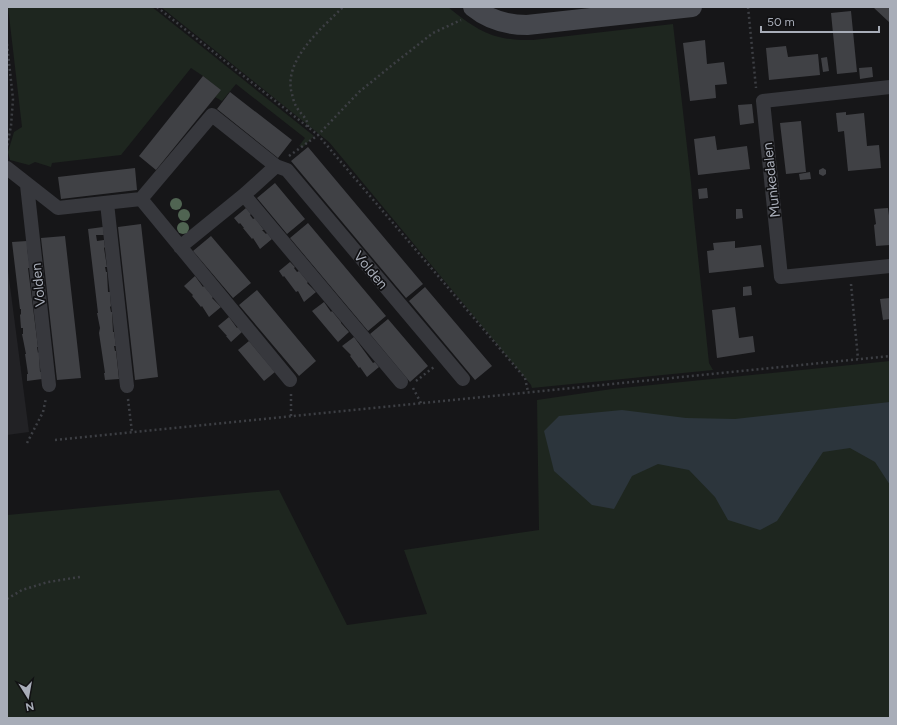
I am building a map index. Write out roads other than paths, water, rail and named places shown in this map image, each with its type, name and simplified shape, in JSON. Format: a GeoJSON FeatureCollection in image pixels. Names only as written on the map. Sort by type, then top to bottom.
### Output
{"type":"FeatureCollection","features":[{"type":"Feature","properties":{"kind":"street"},"geometry":{"type":"LineString","coordinates":[[476,10],[503,23],[527,25],[692,7]]}},
{"type":"Feature","properties":{"kind":"street","name":"Munkedalen"},"geometry":{"type":"LineString","coordinates":[[890,87],[762,101],[781,277],[890,266]]}},
{"type":"Feature","properties":{"kind":"street","name":"Volden"},"geometry":{"type":"LineString","coordinates":[[141,199],[212,115],[276,166],[287,170],[463,379]]}},
{"type":"Feature","properties":{"kind":"street"},"geometry":{"type":"LineString","coordinates":[[180,247],[244,195],[276,166]]}},
{"type":"Feature","properties":{"kind":"street"},"geometry":{"type":"LineString","coordinates":[[7,168],[58,208],[141,199],[290,380]]}},
{"type":"Feature","properties":{"kind":"street","name":"Volden"},"geometry":{"type":"LineString","coordinates":[[28,185],[48,385]]}},
{"type":"Feature","properties":{"kind":"street"},"geometry":{"type":"LineString","coordinates":[[244,195],[401,382]]}},
{"type":"Feature","properties":{"kind":"street"},"geometry":{"type":"LineString","coordinates":[[108,202],[127,386]]}}]}
